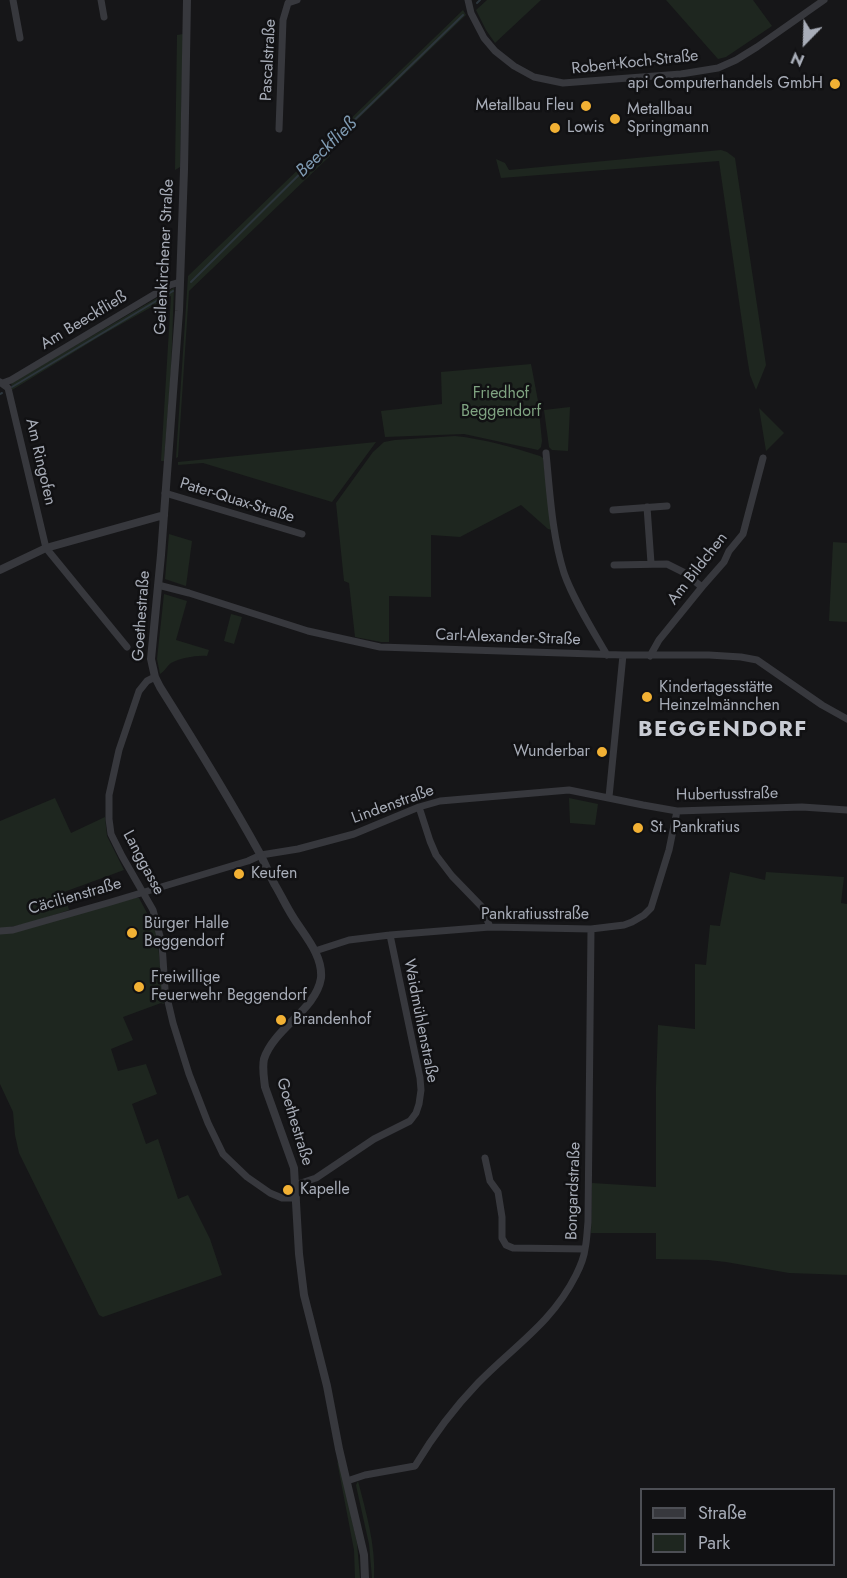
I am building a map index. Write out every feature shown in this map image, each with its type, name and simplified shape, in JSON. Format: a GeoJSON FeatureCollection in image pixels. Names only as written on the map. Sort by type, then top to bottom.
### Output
{"type":"FeatureCollection","features":[{"type":"Feature","properties":{"kind":"street"},"geometry":{"type":"LineString","coordinates":[[13,0],[20,38]]}},
{"type":"Feature","properties":{"kind":"street"},"geometry":{"type":"LineString","coordinates":[[101,0],[104,17]]}},
{"type":"Feature","properties":{"kind":"street","name":"Geilenkirchener Straße"},"geometry":{"type":"LineString","coordinates":[[164,515],[180,282],[185,158],[187,0]]}},
{"type":"Feature","properties":{"kind":"street","name":"Pascalstraße"},"geometry":{"type":"LineString","coordinates":[[279,129],[283,20],[288,3],[297,0]]}},
{"type":"Feature","properties":{"kind":"street","name":"Robert-Koch-Straße"},"geometry":{"type":"LineString","coordinates":[[468,0],[471,13],[484,38],[495,51],[514,66],[534,77],[563,83],[681,74],[726,65],[776,34],[824,0]]}},
{"type":"Feature","properties":{"kind":"street","name":"Am Beeckfließ"},"geometry":{"type":"LineString","coordinates":[[2,383],[11,380],[170,285],[180,282]]}},
{"type":"Feature","properties":{"kind":"street","name":"Am Ringofen"},"geometry":{"type":"LineString","coordinates":[[2,383],[9,391],[46,548],[127,647]]}},
{"type":"Feature","properties":{"kind":"street"},"geometry":{"type":"LineString","coordinates":[[546,453],[555,527],[565,575],[607,655]]}},
{"type":"Feature","properties":{"kind":"street","name":"Am Bildchen"},"geometry":{"type":"LineString","coordinates":[[650,656],[659,640],[724,562],[729,551],[743,534],[763,458]]}},
{"type":"Feature","properties":{"kind":"street","name":"Pater-Quax-Straße"},"geometry":{"type":"LineString","coordinates":[[165,494],[302,534]]}},
{"type":"Feature","properties":{"kind":"street"},"geometry":{"type":"LineString","coordinates":[[613,510],[667,506]]}},
{"type":"Feature","properties":{"kind":"street"},"geometry":{"type":"LineString","coordinates":[[647,507],[651,563]]}},
{"type":"Feature","properties":{"kind":"street"},"geometry":{"type":"LineString","coordinates":[[0,570],[46,548],[164,515]]}},
{"type":"Feature","properties":{"kind":"street","name":"Goethestraße"},"geometry":{"type":"LineString","coordinates":[[164,515],[152,659],[155,677],[261,855],[292,916],[315,951],[320,968],[319,986],[311,999],[273,1042],[263,1065],[265,1087],[294,1168],[304,1295],[327,1386],[364,1555],[365,1578]]}},
{"type":"Feature","properties":{"kind":"street"},"geometry":{"type":"LineString","coordinates":[[614,565],[667,564],[683,572],[702,587]]}},
{"type":"Feature","properties":{"kind":"street","name":"Carl-Alexander-Straße"},"geometry":{"type":"LineString","coordinates":[[158,585],[308,631],[380,647],[607,655],[709,655],[757,660],[822,705],[847,718]]}},
{"type":"Feature","properties":{"kind":"street"},"geometry":{"type":"LineString","coordinates":[[609,797],[623,655]]}},
{"type":"Feature","properties":{"kind":"street","name":"Langgasse"},"geometry":{"type":"LineString","coordinates":[[155,677],[147,681],[139,691],[120,750],[110,795],[111,834],[153,910],[162,944],[165,989],[173,1023],[189,1074],[223,1154],[247,1177],[270,1193],[282,1198],[296,1198]]}},
{"type":"Feature","properties":{"kind":"street","name":"Lindenstraße"},"geometry":{"type":"LineString","coordinates":[[261,855],[298,849],[354,834],[419,807],[440,801],[570,790],[609,797]]}},
{"type":"Feature","properties":{"kind":"street","name":"Hubertusstraße"},"geometry":{"type":"LineString","coordinates":[[609,797],[643,806],[677,811],[802,807],[847,810]]}},
{"type":"Feature","properties":{"kind":"street"},"geometry":{"type":"LineString","coordinates":[[419,807],[436,855],[482,907],[490,927]]}},
{"type":"Feature","properties":{"kind":"street","name":"Pankratiusstraße"},"geometry":{"type":"LineString","coordinates":[[315,951],[349,940],[390,935],[490,927],[591,929],[632,922],[651,908],[669,850],[677,811]]}},
{"type":"Feature","properties":{"kind":"street","name":"Cäcilienstraße"},"geometry":{"type":"LineString","coordinates":[[0,931],[13,930],[111,902],[248,861],[261,855]]}},
{"type":"Feature","properties":{"kind":"street","name":"Bongardstraße"},"geometry":{"type":"LineString","coordinates":[[347,1480],[415,1466],[449,1416],[471,1390],[551,1314],[569,1289],[579,1267],[585,1249],[588,1222],[591,929]]}},
{"type":"Feature","properties":{"kind":"street","name":"Waidmühlenstraße"},"geometry":{"type":"LineString","coordinates":[[295,1185],[316,1178],[374,1139],[410,1121],[417,1113],[421,1090],[420,1078],[390,935]]}},
{"type":"Feature","properties":{"kind":"street"},"geometry":{"type":"LineString","coordinates":[[485,1158],[490,1181],[498,1192],[502,1217],[502,1239],[506,1245],[513,1248],[585,1249]]}},
{"type":"Feature","properties":{"kind":"green space"},"geometry":{"type":"Polygon","coordinates":[[[487,0],[541,0],[495,43],[476,10],[487,0]]]}},
{"type":"Feature","properties":{"kind":"green space"},"geometry":{"type":"Polygon","coordinates":[[[666,0],[753,0],[772,26],[726,57],[718,59],[666,0]]]}},
{"type":"Feature","properties":{"kind":"green space"},"geometry":{"type":"Polygon","coordinates":[[[463,10],[466,15],[337,139],[330,148],[330,156],[189,291],[178,457],[176,458],[188,276],[463,10]]]}},
{"type":"Feature","properties":{"kind":"green space"},"geometry":{"type":"Polygon","coordinates":[[[183,34],[180,167],[175,170],[177,35],[183,34]]]}},
{"type":"Feature","properties":{"kind":"green space"},"geometry":{"type":"Polygon","coordinates":[[[721,150],[735,158],[766,365],[756,390],[750,375],[747,357],[719,161],[501,178],[496,159],[505,163],[509,170],[721,150]]]}},
{"type":"Feature","properties":{"kind":"green space"},"geometry":{"type":"Polygon","coordinates":[[[174,288],[164,461],[161,461],[171,296],[12,390],[11,383],[174,288]]]}},
{"type":"Feature","properties":{"kind":"green space","name":"Friedhof Beggendorf"},"geometry":{"type":"Polygon","coordinates":[[[531,364],[542,441],[538,450],[464,434],[385,437],[381,411],[442,404],[441,372],[531,364]]]}},
{"type":"Feature","properties":{"kind":"green space"},"geometry":{"type":"Polygon","coordinates":[[[570,407],[568,451],[552,450],[549,447],[544,410],[570,407]]]}},
{"type":"Feature","properties":{"kind":"green space"},"geometry":{"type":"Polygon","coordinates":[[[759,408],[784,433],[766,451],[759,408]]]}},
{"type":"Feature","properties":{"kind":"green space"},"geometry":{"type":"Polygon","coordinates":[[[455,436],[498,444],[543,458],[552,530],[521,505],[460,537],[431,535],[431,597],[389,596],[389,642],[355,637],[349,583],[344,581],[336,503],[373,452],[384,442],[455,436]]]}},
{"type":"Feature","properties":{"kind":"green space"},"geometry":{"type":"Polygon","coordinates":[[[376,442],[332,502],[203,463],[178,465],[178,462],[376,442]]]}},
{"type":"Feature","properties":{"kind":"green space"},"geometry":{"type":"Polygon","coordinates":[[[169,534],[192,541],[186,586],[165,579],[169,534]]]}},
{"type":"Feature","properties":{"kind":"green space"},"geometry":{"type":"Polygon","coordinates":[[[833,542],[847,543],[847,622],[829,621],[833,542]]]}},
{"type":"Feature","properties":{"kind":"green space"},"geometry":{"type":"Polygon","coordinates":[[[164,594],[187,601],[176,640],[209,650],[207,656],[189,657],[171,663],[160,674],[157,659],[164,594]]]}},
{"type":"Feature","properties":{"kind":"green space"},"geometry":{"type":"Polygon","coordinates":[[[231,614],[242,617],[234,644],[224,641],[231,614]]]}},
{"type":"Feature","properties":{"kind":"green space"},"geometry":{"type":"Polygon","coordinates":[[[55,798],[71,833],[105,817],[107,836],[124,870],[64,892],[69,910],[30,923],[0,929],[0,821],[55,798]]]}},
{"type":"Feature","properties":{"kind":"green space"},"geometry":{"type":"Polygon","coordinates":[[[569,798],[598,804],[595,825],[570,823],[569,798]]]}},
{"type":"Feature","properties":{"kind":"green space"},"geometry":{"type":"Polygon","coordinates":[[[730,872],[765,880],[766,872],[844,877],[841,903],[847,904],[847,1275],[789,1273],[708,1260],[656,1259],[656,1233],[591,1233],[592,1183],[656,1187],[658,1025],[695,1029],[695,964],[706,965],[710,925],[720,926],[730,872]]]}},
{"type":"Feature","properties":{"kind":"green space"},"geometry":{"type":"Polygon","coordinates":[[[139,898],[155,928],[164,1004],[161,1003],[123,1017],[133,1040],[111,1049],[118,1071],[146,1064],[157,1094],[132,1104],[146,1144],[158,1139],[178,1199],[188,1195],[210,1239],[222,1275],[103,1317],[99,1315],[19,1153],[13,1112],[0,1084],[0,933],[139,898]]]}},
{"type":"Feature","properties":{"kind":"green space"},"geometry":{"type":"Polygon","coordinates":[[[337,1461],[342,1471],[357,1543],[360,1578],[355,1578],[354,1550],[337,1461]]]}},
{"type":"Feature","properties":{"kind":"green space"},"geometry":{"type":"Polygon","coordinates":[[[358,1481],[372,1541],[374,1578],[372,1578],[369,1544],[356,1485],[358,1481]]]}},
{"type":"Feature","properties":{"kind":"waterway","name":"Beeckfließ"},"geometry":{"type":"LineString","coordinates":[[477,3],[480,0]]}},
{"type":"Feature","properties":{"kind":"waterway","name":"Beeckfließ"},"geometry":{"type":"LineString","coordinates":[[191,282],[463,15]]}},
{"type":"Feature","properties":{"kind":"waterway","name":"Beeckfließ"},"geometry":{"type":"LineString","coordinates":[[12,387],[173,291]]}},
{"type":"Feature","properties":{"kind":"place","name":"api Computerhandels GmbH"},"geometry":{"type":"Point","coordinates":[835,84]}},
{"type":"Feature","properties":{"kind":"place","name":"Metallbau Fleu"},"geometry":{"type":"Point","coordinates":[586,106]}},
{"type":"Feature","properties":{"kind":"place","name":"Metallbau Springmann"},"geometry":{"type":"Point","coordinates":[615,119]}},
{"type":"Feature","properties":{"kind":"place","name":"Lowis"},"geometry":{"type":"Point","coordinates":[555,128]}},
{"type":"Feature","properties":{"kind":"place","name":"Kindertagesstätte Heinzelmännchen"},"geometry":{"type":"Point","coordinates":[647,697]}},
{"type":"Feature","properties":{"kind":"place","name":"Wunderbar"},"geometry":{"type":"Point","coordinates":[602,752]}},
{"type":"Feature","properties":{"kind":"place","name":"St. Pankratius"},"geometry":{"type":"Point","coordinates":[638,828]}},
{"type":"Feature","properties":{"kind":"place","name":"Keufen"},"geometry":{"type":"Point","coordinates":[239,874]}},
{"type":"Feature","properties":{"kind":"place","name":"Bürger Halle Beggendorf"},"geometry":{"type":"Point","coordinates":[132,933]}},
{"type":"Feature","properties":{"kind":"place","name":"Freiwillige Feuerwehr Beggendorf"},"geometry":{"type":"Point","coordinates":[139,987]}},
{"type":"Feature","properties":{"kind":"place","name":"Brandenhof"},"geometry":{"type":"Point","coordinates":[281,1020]}},
{"type":"Feature","properties":{"kind":"place","name":"Kapelle"},"geometry":{"type":"Point","coordinates":[288,1190]}},
{"type":"Feature","properties":{"kind":"district","name":"BEGGENDORF"},"geometry":{"type":"Point","coordinates":[723,731]}}]}
